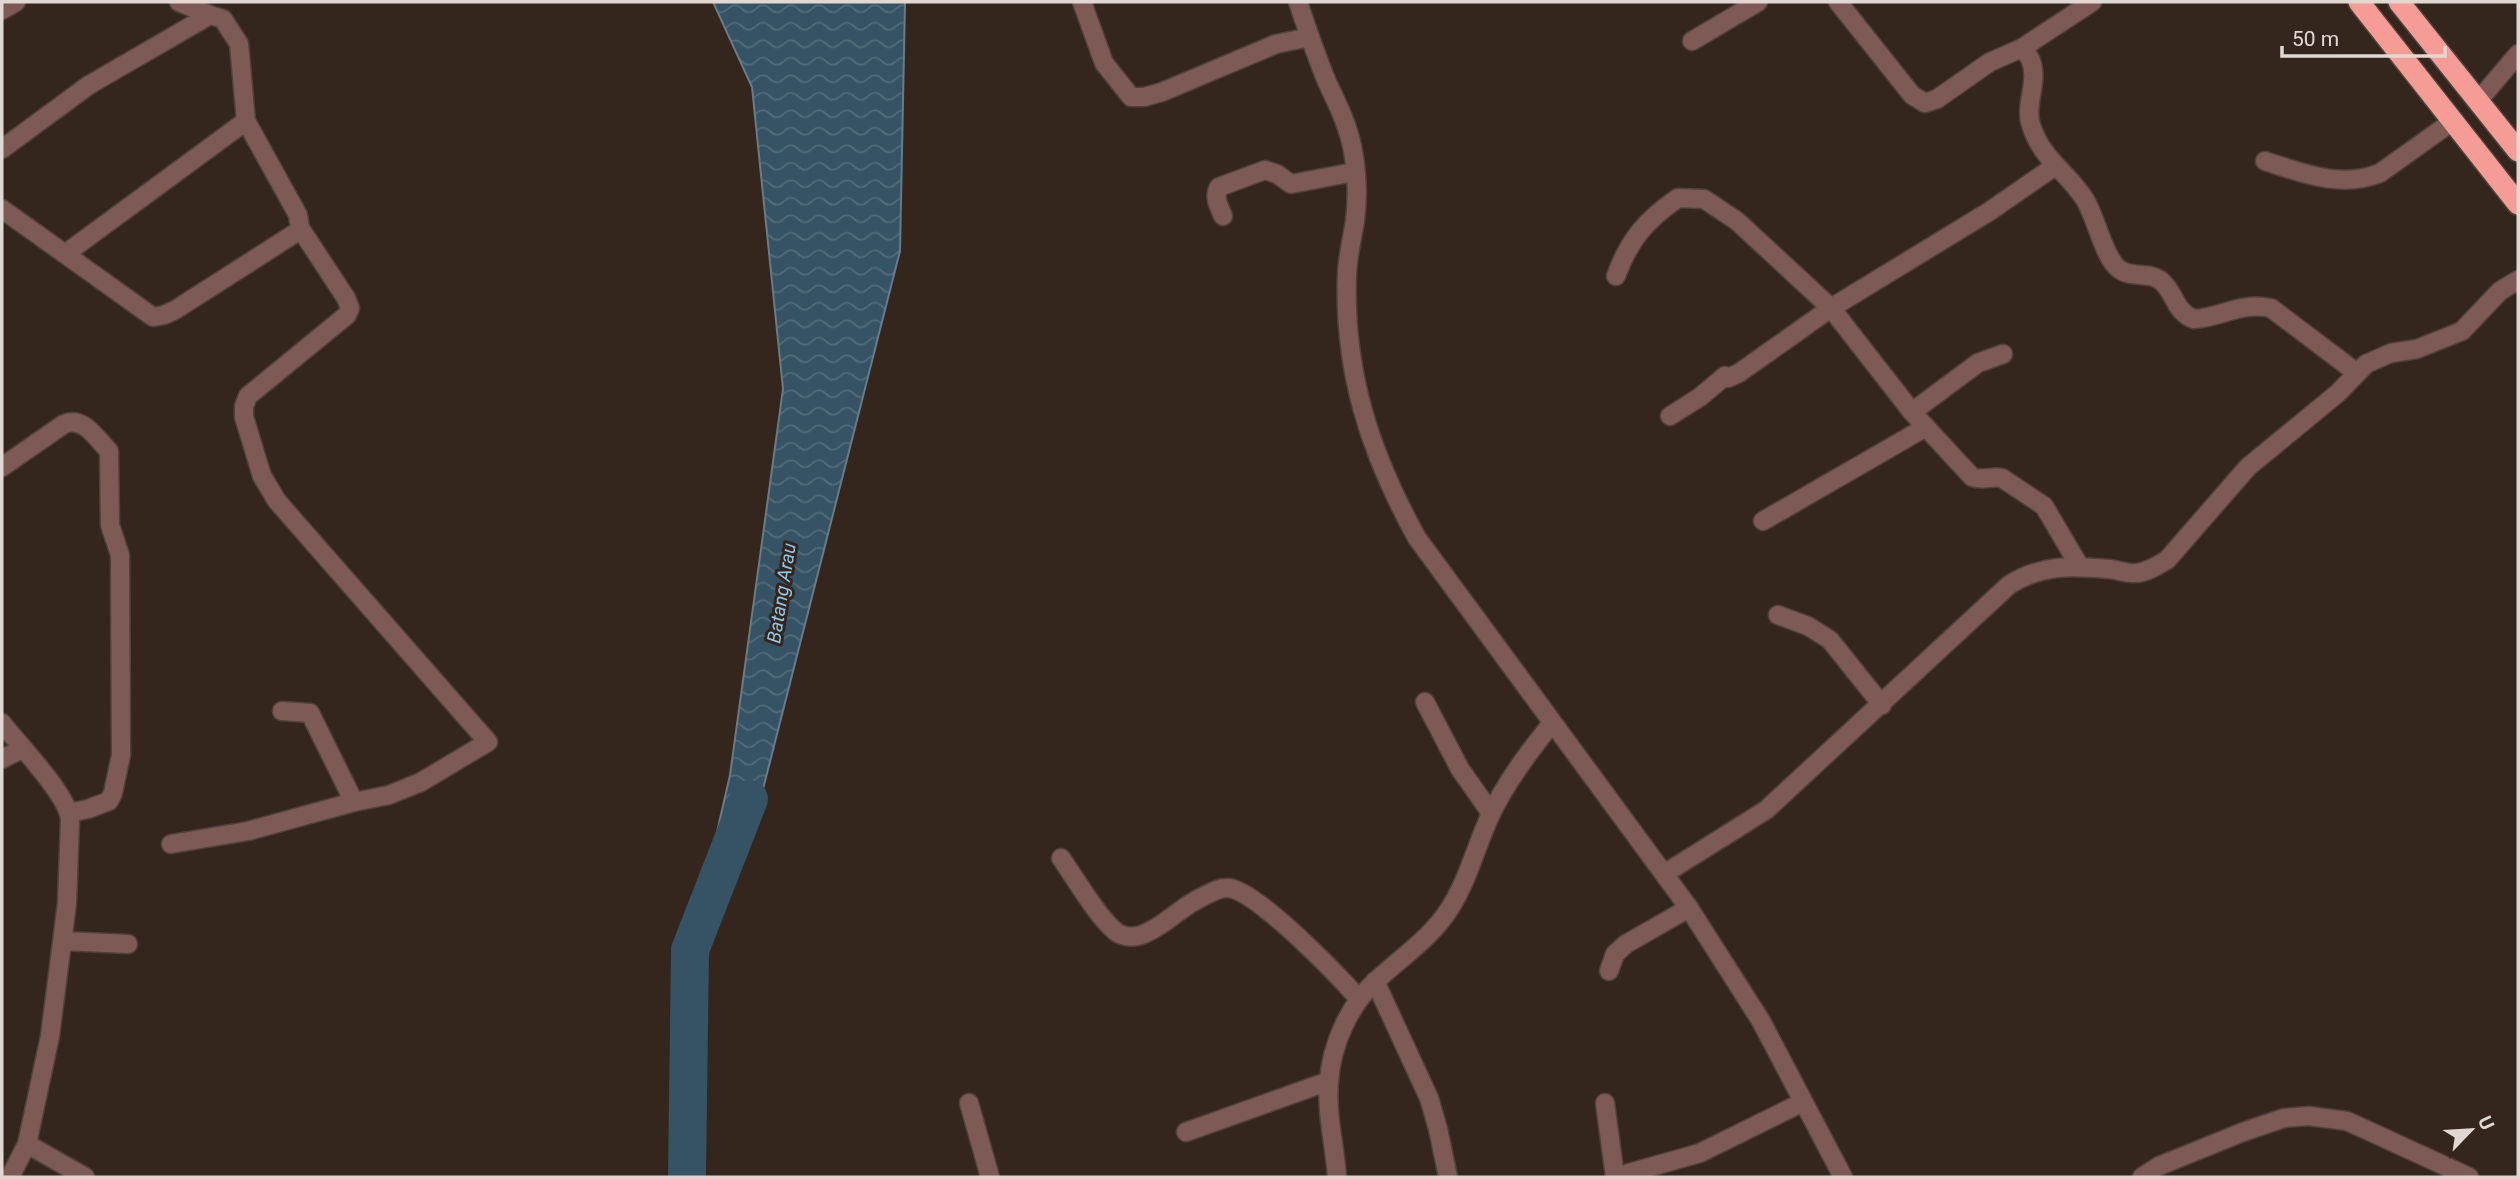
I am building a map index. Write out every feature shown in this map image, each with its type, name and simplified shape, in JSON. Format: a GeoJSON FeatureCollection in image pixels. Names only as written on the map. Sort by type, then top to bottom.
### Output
{"type":"FeatureCollection","features":[{"type":"Feature","properties":{"kind":"highway"},"geometry":{"type":"LineString","coordinates":[[2359,2],[2518,204]]}},
{"type":"Feature","properties":{"kind":"highway"},"geometry":{"type":"LineString","coordinates":[[2381,29],[2401,5],[2518,151]]}},
{"type":"Feature","properties":{"kind":"street"},"geometry":{"type":"LineString","coordinates":[[2,10],[16,2]]}},
{"type":"Feature","properties":{"kind":"street"},"geometry":{"type":"LineString","coordinates":[[171,844],[248,831],[389,795],[421,782],[488,741],[277,501],[262,476],[244,417],[248,396],[347,315],[350,308],[300,228],[298,215],[246,121],[239,44],[223,19],[179,2]]}},
{"type":"Feature","properties":{"kind":"street"},"geometry":{"type":"LineString","coordinates":[[1082,2],[1104,63],[1131,97],[1162,92],[1276,44],[1310,37]]}},
{"type":"Feature","properties":{"kind":"street"},"geometry":{"type":"LineString","coordinates":[[1298,2],[1343,113],[1352,148],[1355,218],[1347,260],[1345,315],[1356,389],[1375,451],[1395,498],[1417,538],[1689,908],[1761,1021],[1843,1177]]}},
{"type":"Feature","properties":{"kind":"street"},"geometry":{"type":"LineString","coordinates":[[1692,41],[1758,2]]}},
{"type":"Feature","properties":{"kind":"street"},"geometry":{"type":"LineString","coordinates":[[1838,2],[1912,95],[1925,103],[1937,99],[1990,62],[2022,48],[2092,2]]}},
{"type":"Feature","properties":{"kind":"street"},"geometry":{"type":"LineString","coordinates":[[2,149],[89,85],[210,15]]}},
{"type":"Feature","properties":{"kind":"street"},"geometry":{"type":"LineString","coordinates":[[2022,48],[2031,61],[2033,79],[2029,122],[2040,148],[2084,198],[2106,245],[2109,258],[2119,269],[2133,275],[2146,275],[2160,280],[2179,311],[2194,319],[2238,307],[2254,305],[2271,309],[2357,373]]}},
{"type":"Feature","properties":{"kind":"street"},"geometry":{"type":"LineString","coordinates":[[2478,101],[2518,54]]}},
{"type":"Feature","properties":{"kind":"street"},"geometry":{"type":"LineString","coordinates":[[65,254],[246,121]]}},
{"type":"Feature","properties":{"kind":"street"},"geometry":{"type":"LineString","coordinates":[[2265,161],[2322,179],[2367,178],[2388,167],[2453,121]]}},
{"type":"Feature","properties":{"kind":"street"},"geometry":{"type":"LineString","coordinates":[[1670,416],[1700,397],[1725,376],[1728,378],[1739,373],[1831,308],[1990,211],[2055,166]]}},
{"type":"Feature","properties":{"kind":"street"},"geometry":{"type":"LineString","coordinates":[[1223,216],[1216,199],[1219,187],[1265,170],[1277,174],[1291,184],[1354,172]]}},
{"type":"Feature","properties":{"kind":"street"},"geometry":{"type":"LineString","coordinates":[[1616,275],[1629,244],[1649,220],[1678,198],[1704,199],[1737,221],[1831,308],[1912,412],[1972,477],[1980,480],[2002,478],[2044,506],[2080,567]]}},
{"type":"Feature","properties":{"kind":"street"},"geometry":{"type":"LineString","coordinates":[[2,209],[153,317],[175,310],[300,228]]}},
{"type":"Feature","properties":{"kind":"street"},"geometry":{"type":"LineString","coordinates":[[1664,874],[1766,810],[2009,585],[2025,575],[2045,569],[2080,567],[2136,573],[2150,570],[2167,560],[2248,467],[2338,393],[2366,364],[2391,353],[2417,349],[2462,331],[2500,291],[2518,280]]}},
{"type":"Feature","properties":{"kind":"street"},"geometry":{"type":"LineString","coordinates":[[1912,412],[1978,363],[2003,354]]}},
{"type":"Feature","properties":{"kind":"street"},"geometry":{"type":"LineString","coordinates":[[2,467],[71,421],[85,426],[109,451],[110,524],[120,555],[121,755],[109,801],[100,806],[69,813]]}},
{"type":"Feature","properties":{"kind":"street"},"geometry":{"type":"LineString","coordinates":[[1763,521],[1926,427]]}},
{"type":"Feature","properties":{"kind":"street"},"geometry":{"type":"LineString","coordinates":[[1778,615],[1808,626],[1830,640],[1882,705]]}},
{"type":"Feature","properties":{"kind":"street"},"geometry":{"type":"LineString","coordinates":[[1425,702],[1460,769],[1491,813]]}},
{"type":"Feature","properties":{"kind":"street"},"geometry":{"type":"LineString","coordinates":[[282,711],[310,713],[354,802]]}},
{"type":"Feature","properties":{"kind":"street"},"geometry":{"type":"LineString","coordinates":[[2,723],[57,792],[69,813],[64,941],[50,1036],[27,1144],[10,1177]]}},
{"type":"Feature","properties":{"kind":"street"},"geometry":{"type":"LineString","coordinates":[[1337,1177],[1329,1114],[1329,1081],[1342,1030],[1359,999],[1375,981],[1440,923],[1462,886],[1491,813],[1528,753],[1552,723]]}},
{"type":"Feature","properties":{"kind":"street"},"geometry":{"type":"LineString","coordinates":[[2,760],[22,749]]}},
{"type":"Feature","properties":{"kind":"street"},"geometry":{"type":"LineString","coordinates":[[1061,858],[1116,933],[1129,937],[1145,934],[1186,905],[1219,889],[1231,888],[1238,891],[1308,945],[1359,999]]}},
{"type":"Feature","properties":{"kind":"street"},"geometry":{"type":"LineString","coordinates":[[1609,971],[1615,954],[1626,944],[1689,908]]}},
{"type":"Feature","properties":{"kind":"street"},"geometry":{"type":"LineString","coordinates":[[64,941],[128,944]]}},
{"type":"Feature","properties":{"kind":"street"},"geometry":{"type":"LineString","coordinates":[[1375,981],[1429,1098],[1448,1177]]}},
{"type":"Feature","properties":{"kind":"street"},"geometry":{"type":"LineString","coordinates":[[1186,1132],[1329,1081]]}},
{"type":"Feature","properties":{"kind":"street"},"geometry":{"type":"LineString","coordinates":[[1605,1103],[1615,1177],[1700,1153],[1803,1102]]}},
{"type":"Feature","properties":{"kind":"street"},"geometry":{"type":"LineString","coordinates":[[969,1103],[990,1177]]}},
{"type":"Feature","properties":{"kind":"street"},"geometry":{"type":"LineString","coordinates":[[2141,1177],[2159,1166],[2243,1132],[2284,1118],[2309,1116],[2347,1121],[2469,1177]]}},
{"type":"Feature","properties":{"kind":"street"},"geometry":{"type":"LineString","coordinates":[[27,1144],[85,1177]]}},
{"type":"Feature","properties":{"kind":"water"},"geometry":{"type":"Polygon","coordinates":[[[713,2],[905,2],[900,251],[747,852],[714,845],[730,775],[783,389],[752,87],[713,2]]]}},
{"type":"Feature","properties":{"kind":"waterway","name":"Batang Arau"},"geometry":{"type":"LineString","coordinates":[[687,1177],[690,950],[749,799]]}}]}
